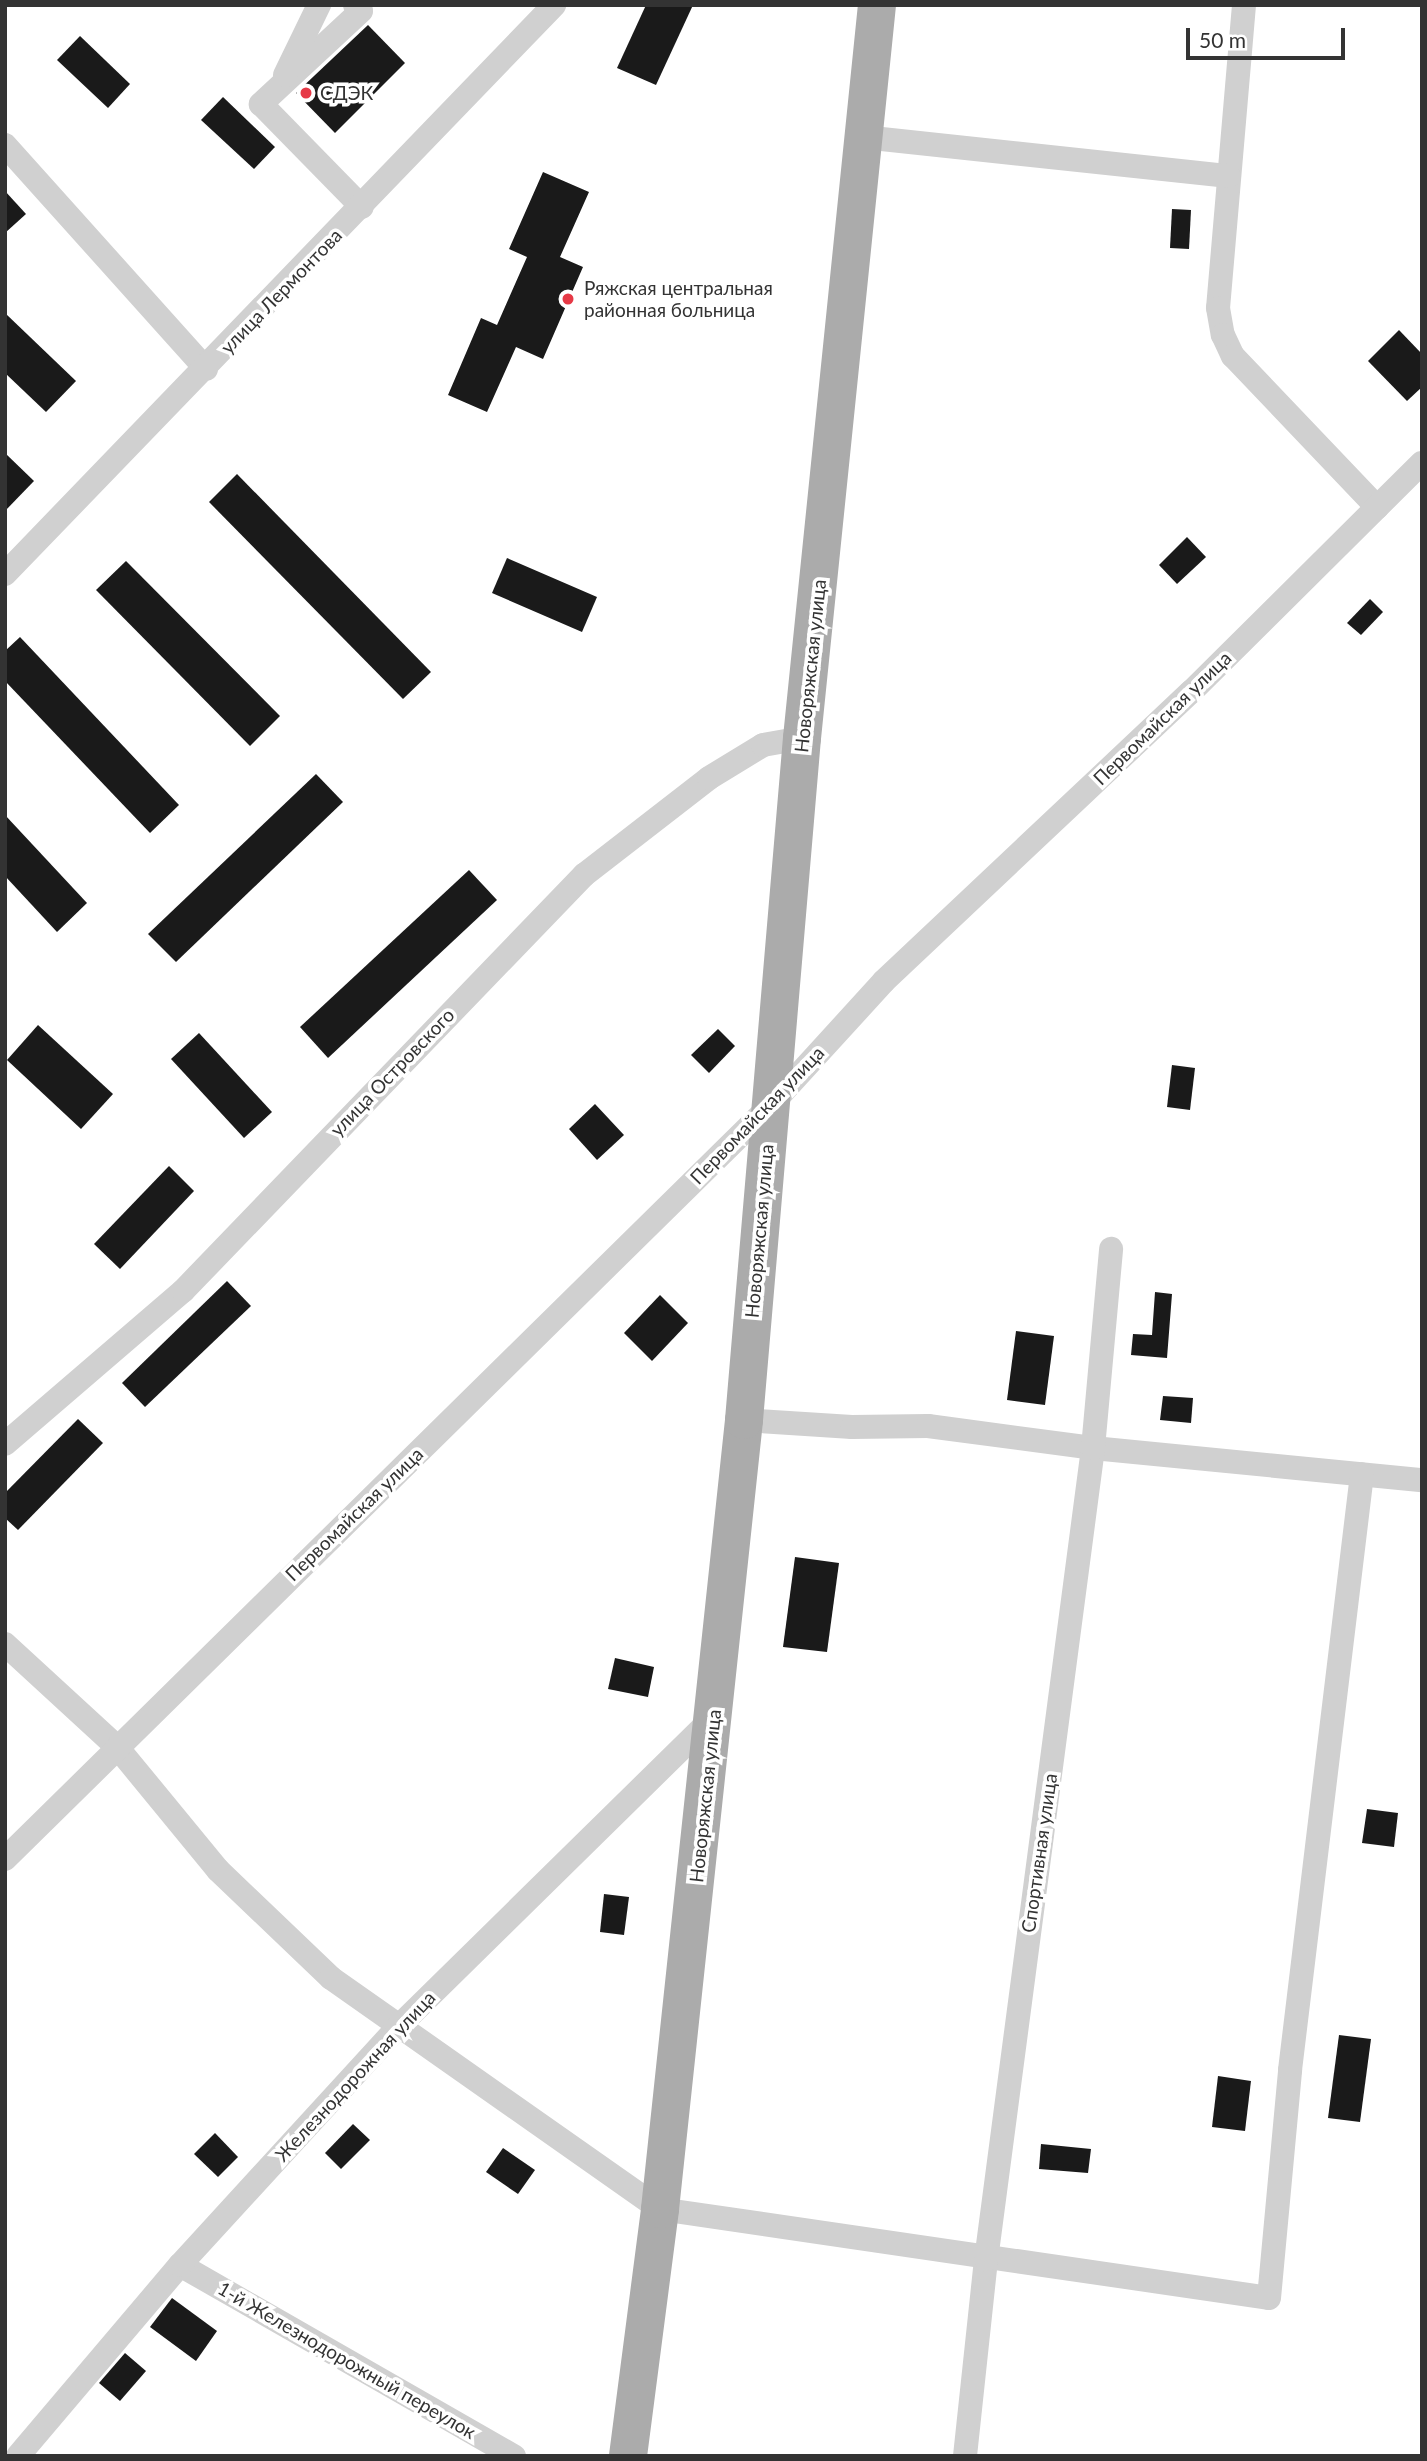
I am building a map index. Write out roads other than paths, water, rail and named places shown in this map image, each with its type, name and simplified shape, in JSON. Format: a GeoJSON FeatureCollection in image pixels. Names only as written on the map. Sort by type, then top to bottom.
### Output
{"type":"FeatureCollection","features":[{"type":"Feature","properties":{"kind":"main road","name":"Новоряжская улица"},"geometry":{"type":"LineString","coordinates":[[628,2456],[660,2209],[744,1420],[802,738],[877,5]]}},
{"type":"Feature","properties":{"kind":"street"},"geometry":{"type":"LineString","coordinates":[[279,88],[319,5]]}},
{"type":"Feature","properties":{"kind":"street"},"geometry":{"type":"LineString","coordinates":[[355,5],[361,11],[261,104],[362,207]]}},
{"type":"Feature","properties":{"kind":"street","name":"улица Лермонтова"},"geometry":{"type":"LineString","coordinates":[[5,574],[554,5]]}},
{"type":"Feature","properties":{"kind":"street"},"geometry":{"type":"LineString","coordinates":[[1244,5],[1217,308],[1223,335],[1233,356],[1377,507]]}},
{"type":"Feature","properties":{"kind":"street"},"geometry":{"type":"LineString","coordinates":[[863,137],[1229,176]]}},
{"type":"Feature","properties":{"kind":"street"},"geometry":{"type":"LineString","coordinates":[[5,145],[205,369]]}},
{"type":"Feature","properties":{"kind":"street","name":"Первомайская улица"},"geometry":{"type":"LineString","coordinates":[[5,1859],[770,1106],[884,981],[1181,701],[1422,463]]}},
{"type":"Feature","properties":{"kind":"street","name":"улица Островского"},"geometry":{"type":"LineString","coordinates":[[5,1444],[183,1291],[584,875],[709,778],[763,745],[802,738]]}},
{"type":"Feature","properties":{"kind":"street","name":"Спортивная улица"},"geometry":{"type":"LineString","coordinates":[[965,2456],[986,2259],[1093,1448],[1111,1249]]}},
{"type":"Feature","properties":{"kind":"street"},"geometry":{"type":"LineString","coordinates":[[744,1420],[852,1427],[928,1426],[1093,1448],[1422,1480]]}},
{"type":"Feature","properties":{"kind":"street"},"geometry":{"type":"LineString","coordinates":[[5,1644],[117,1747],[218,1870],[331,1978],[397,2028],[660,2209],[986,2259],[1269,2298],[1290,2070],[1362,1474]]}},
{"type":"Feature","properties":{"kind":"street","name":"Железнодорожная улица"},"geometry":{"type":"LineString","coordinates":[[18,2456],[180,2265],[397,2028],[713,1717]]}},
{"type":"Feature","properties":{"kind":"street","name":"1-й Железнодорожный переулок"},"geometry":{"type":"LineString","coordinates":[[180,2265],[514,2456]]}},
{"type":"Feature","properties":{"kind":"place","name":"СДЭК"},"geometry":{"type":"Point","coordinates":[306,93]}},
{"type":"Feature","properties":{"kind":"place","name":"Ряжская центральная районная больница"},"geometry":{"type":"Point","coordinates":[568,299]}}]}
